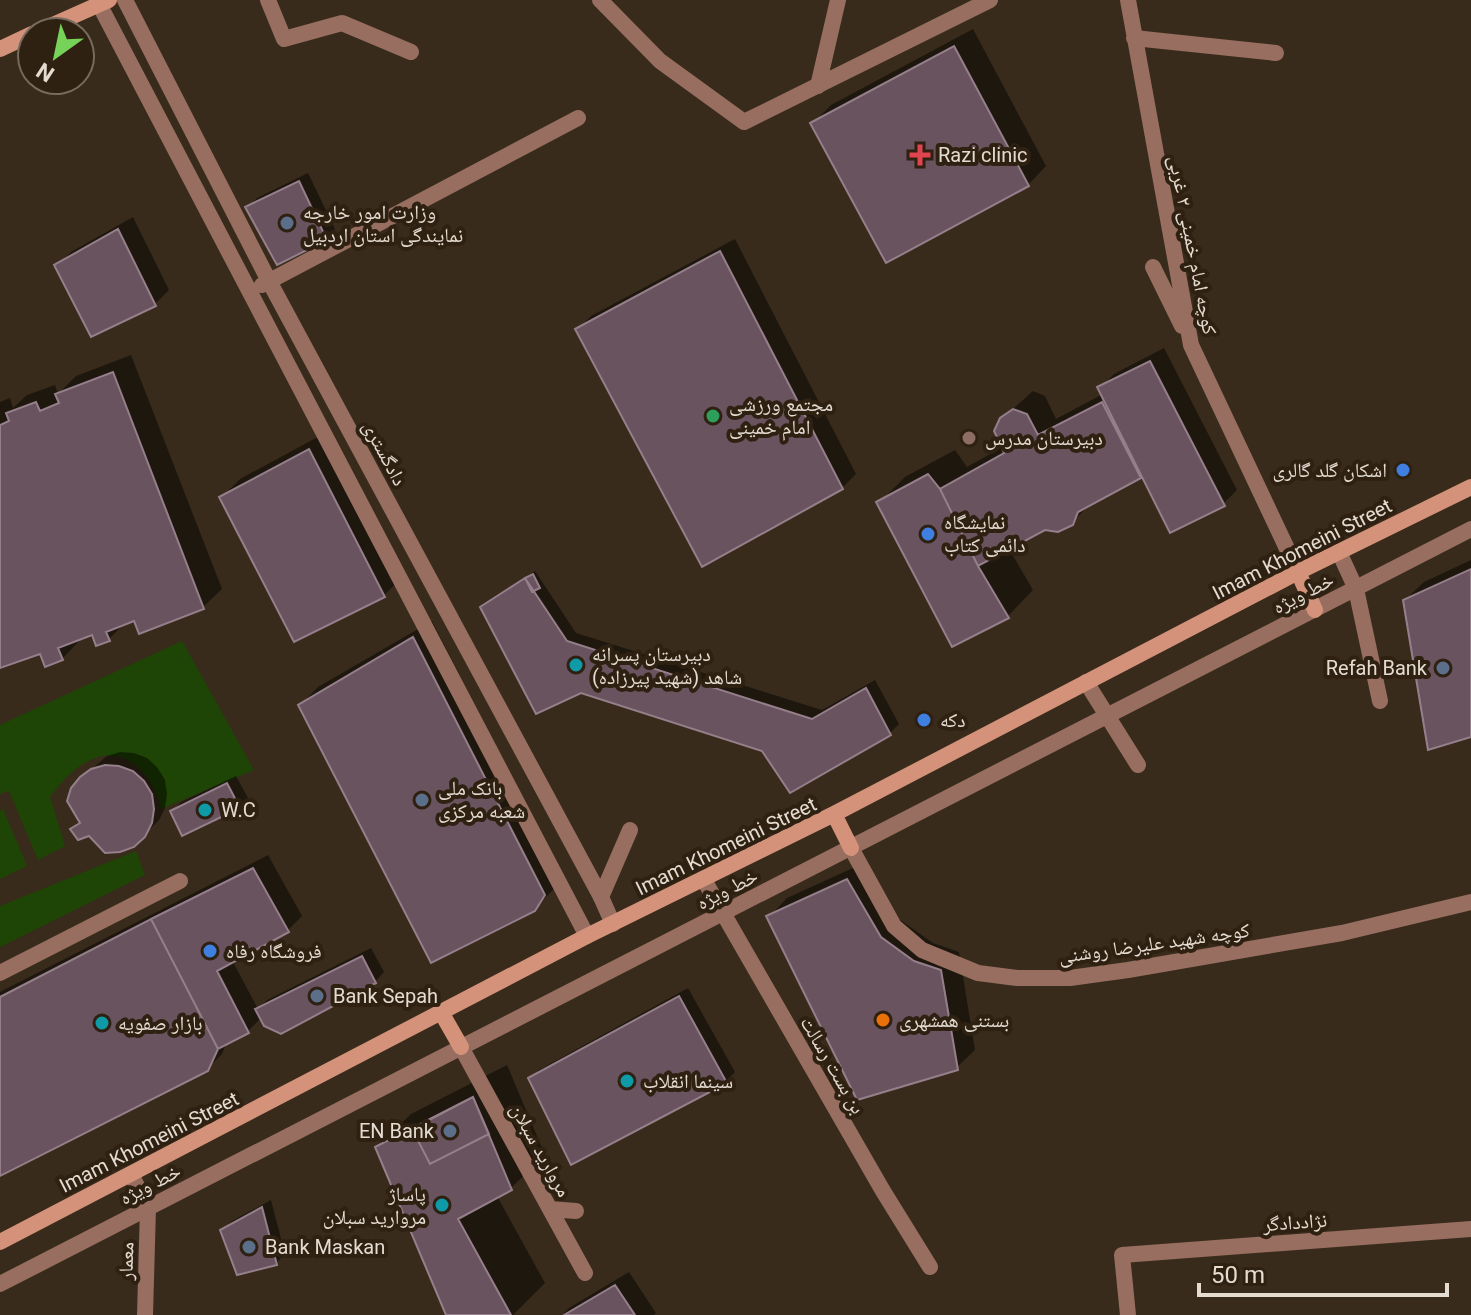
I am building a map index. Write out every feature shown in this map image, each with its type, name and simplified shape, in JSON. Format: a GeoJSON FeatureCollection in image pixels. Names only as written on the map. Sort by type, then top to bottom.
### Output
{"type":"FeatureCollection","features":[{"type":"Feature","properties":{"kind":"main road"},"geometry":{"type":"LineString","coordinates":[[72,16],[104,2]]}},
{"type":"Feature","properties":{"kind":"main road","name":"Imam Khomeini Street"},"geometry":{"type":"LineString","coordinates":[[0,1242],[587,936],[834,814],[1298,572],[1471,487]]}},
{"type":"Feature","properties":{"kind":"main road"},"geometry":{"type":"LineString","coordinates":[[1298,572],[1315,610]]}},
{"type":"Feature","properties":{"kind":"main road"},"geometry":{"type":"LineString","coordinates":[[834,814],[851,848]]}},
{"type":"Feature","properties":{"kind":"main road"},"geometry":{"type":"LineString","coordinates":[[441,1012],[461,1047]]}},
{"type":"Feature","properties":{"kind":"street","name":"دادگستری"},"geometry":{"type":"LineString","coordinates":[[125,0],[269,281],[613,924]]}},
{"type":"Feature","properties":{"kind":"street"},"geometry":{"type":"LineString","coordinates":[[268,0],[284,39],[342,23],[411,52]]}},
{"type":"Feature","properties":{"kind":"street"},"geometry":{"type":"LineString","coordinates":[[600,0],[660,61],[744,122],[990,0]]}},
{"type":"Feature","properties":{"kind":"street"},"geometry":{"type":"LineString","coordinates":[[818,86],[838,0]]}},
{"type":"Feature","properties":{"kind":"street","name":"کوچه امام خمینی ۲ غربی"},"geometry":{"type":"LineString","coordinates":[[1128,0],[1191,345],[1298,572]]}},
{"type":"Feature","properties":{"kind":"street"},"geometry":{"type":"LineString","coordinates":[[104,2],[250,291],[587,936]]}},
{"type":"Feature","properties":{"kind":"street"},"geometry":{"type":"LineString","coordinates":[[1134,38],[1276,53]]}},
{"type":"Feature","properties":{"kind":"street"},"geometry":{"type":"LineString","coordinates":[[250,291],[578,118]]}},
{"type":"Feature","properties":{"kind":"street"},"geometry":{"type":"LineString","coordinates":[[1153,267],[1191,345]]}},
{"type":"Feature","properties":{"kind":"street","name":"خط ویژه"},"geometry":{"type":"LineString","coordinates":[[0,1284],[1471,529]]}},
{"type":"Feature","properties":{"kind":"street"},"geometry":{"type":"LineString","coordinates":[[1339,552],[1356,589],[1380,701]]}},
{"type":"Feature","properties":{"kind":"street"},"geometry":{"type":"LineString","coordinates":[[423,621],[447,610]]}},
{"type":"Feature","properties":{"kind":"street"},"geometry":{"type":"LineString","coordinates":[[1086,682],[1138,765]]}},
{"type":"Feature","properties":{"kind":"street"},"geometry":{"type":"LineString","coordinates":[[601,897],[630,830]]}},
{"type":"Feature","properties":{"kind":"street","name":"کوچه شهید علیرضا روشنی"},"geometry":{"type":"LineString","coordinates":[[851,848],[894,926],[922,950],[978,973],[1017,978],[1070,978],[1128,970],[1342,933],[1471,902]]}},
{"type":"Feature","properties":{"kind":"street","name":"بن بست رسالت"},"geometry":{"type":"LineString","coordinates":[[704,880],[930,1267]]}},
{"type":"Feature","properties":{"kind":"street"},"geometry":{"type":"LineString","coordinates":[[0,973],[180,881]]}},
{"type":"Feature","properties":{"kind":"street","name":"مروارید سبلان"},"geometry":{"type":"LineString","coordinates":[[461,1047],[585,1273]]}},
{"type":"Feature","properties":{"kind":"street"},"geometry":{"type":"LineString","coordinates":[[131,1174],[148,1208]]}},
{"type":"Feature","properties":{"kind":"street","name":"معمار"},"geometry":{"type":"LineString","coordinates":[[145,1315],[148,1208]]}},
{"type":"Feature","properties":{"kind":"street"},"geometry":{"type":"LineString","coordinates":[[550,1209],[576,1211]]}},
{"type":"Feature","properties":{"kind":"street","name":"نژاددادگر"},"geometry":{"type":"LineString","coordinates":[[1128,1315],[1122,1255],[1471,1229]]}},
{"type":"Feature","properties":{"kind":"green space"},"geometry":{"type":"Polygon","coordinates":[[[182,641],[254,770],[161,809],[153,786],[138,767],[117,756],[93,759],[69,775],[50,797],[65,846],[38,860],[9,791],[0,794],[0,725],[182,641]]]}},
{"type":"Feature","properties":{"kind":"green space"},"geometry":{"type":"Polygon","coordinates":[[[3,809],[27,866],[0,879],[0,811],[3,809]]]}},
{"type":"Feature","properties":{"kind":"green space"},"geometry":{"type":"Polygon","coordinates":[[[136,851],[145,875],[0,947],[0,906],[136,851]]]}},
{"type":"Feature","properties":{"kind":"building","name":"Razi clinic"},"geometry":{"type":"Polygon","coordinates":[[[954,46],[1029,186],[886,263],[810,123],[954,46]]]}},
{"type":"Feature","properties":{"kind":"building","name":"وزارت امور خارجه نمایندگی استان اردبیل"},"geometry":{"type":"Polygon","coordinates":[[[299,181],[327,240],[277,265],[245,207],[299,181]]]}},
{"type":"Feature","properties":{"kind":"building","name":"وزارت امور خارجه نمایندگی استان اردبیل"},"geometry":{"type":"Polygon","coordinates":[[[299,181],[327,240],[277,265],[245,207],[299,181]]]}},
{"type":"Feature","properties":{"kind":"building"},"geometry":{"type":"Polygon","coordinates":[[[118,229],[156,306],[91,337],[54,265],[118,229]]]}},
{"type":"Feature","properties":{"kind":"building","name":"مجتمع ورزشی امام خمینی"},"geometry":{"type":"Polygon","coordinates":[[[720,251],[843,489],[702,567],[575,329],[720,251]]]}},
{"type":"Feature","properties":{"kind":"building"},"geometry":{"type":"Polygon","coordinates":[[[1150,361],[1225,506],[1170,533],[1097,387],[1150,361]]]}},
{"type":"Feature","properties":{"kind":"building"},"geometry":{"type":"Polygon","coordinates":[[[113,372],[204,609],[139,634],[134,621],[106,632],[110,641],[96,646],[92,635],[58,648],[63,660],[45,667],[40,654],[0,668],[0,425],[9,421],[6,413],[36,402],[40,411],[59,403],[55,394],[113,372]]]}},
{"type":"Feature","properties":{"kind":"building"},"geometry":{"type":"Polygon","coordinates":[[[1102,402],[1141,478],[1078,512],[1073,525],[1058,532],[1045,530],[978,566],[940,489],[1004,453],[994,431],[1000,418],[1013,409],[1027,414],[1038,435],[1102,402]]]}},
{"type":"Feature","properties":{"kind":"building"},"geometry":{"type":"Polygon","coordinates":[[[309,449],[385,597],[294,642],[219,497],[309,449]]]}},
{"type":"Feature","properties":{"kind":"building","name":"نمایشگاه دائمی کتاب"},"geometry":{"type":"Polygon","coordinates":[[[928,474],[940,489],[978,566],[1009,618],[952,647],[876,502],[928,474]]]}},
{"type":"Feature","properties":{"kind":"building","name":"نمایشگاه دائمی کتاب"},"geometry":{"type":"Polygon","coordinates":[[[928,474],[940,489],[978,566],[1009,618],[952,647],[876,502],[928,474]]]}},
{"type":"Feature","properties":{"kind":"building","name":"Refah Bank"},"geometry":{"type":"Polygon","coordinates":[[[1471,569],[1471,737],[1428,750],[1403,600],[1471,569]]]}},
{"type":"Feature","properties":{"kind":"building"},"geometry":{"type":"Polygon","coordinates":[[[533,574],[540,588],[532,592],[525,578],[533,574]]]}},
{"type":"Feature","properties":{"kind":"building","name":"دبیرستان پسرانه شاهد (شهید پیرزاده)"},"geometry":{"type":"Polygon","coordinates":[[[525,578],[567,641],[812,719],[866,688],[891,735],[790,793],[762,751],[581,693],[536,714],[480,607],[525,578]]]}},
{"type":"Feature","properties":{"kind":"building","name":"بانک ملی شعبه مرکزی"},"geometry":{"type":"Polygon","coordinates":[[[413,637],[545,895],[535,911],[431,963],[298,705],[413,637]]]}},
{"type":"Feature","properties":{"kind":"building"},"geometry":{"type":"Polygon","coordinates":[[[105,765],[133,771],[152,794],[152,823],[145,837],[134,847],[120,852],[105,853],[89,836],[78,840],[70,829],[80,823],[67,801],[71,788],[91,769],[105,765]]]}},
{"type":"Feature","properties":{"kind":"building","name":"W.C"},"geometry":{"type":"Polygon","coordinates":[[[227,783],[240,808],[182,836],[170,811],[227,783]]]}},
{"type":"Feature","properties":{"kind":"building","name":"فروشگاه رفاه"},"geometry":{"type":"Polygon","coordinates":[[[253,868],[289,932],[217,971],[249,1033],[218,1049],[151,919],[253,868]]]}},
{"type":"Feature","properties":{"kind":"building","name":"بستنی همشهری"},"geometry":{"type":"Polygon","coordinates":[[[847,879],[881,937],[914,961],[941,970],[958,1070],[857,1100],[766,916],[847,879]]]}},
{"type":"Feature","properties":{"kind":"building","name":"بازار صفویه"},"geometry":{"type":"Polygon","coordinates":[[[151,919],[218,1049],[208,1071],[0,1176],[0,997],[151,919]]]}},
{"type":"Feature","properties":{"kind":"building","name":"Bank Sepah"},"geometry":{"type":"Polygon","coordinates":[[[362,956],[376,983],[281,1034],[264,1026],[255,1009],[362,956]]]}},
{"type":"Feature","properties":{"kind":"building","name":"سینما انقلاب"},"geometry":{"type":"Polygon","coordinates":[[[679,996],[727,1083],[571,1165],[528,1078],[679,996]]]}},
{"type":"Feature","properties":{"kind":"building","name":"پاساژ مروارید سبلان"},"geometry":{"type":"Polygon","coordinates":[[[473,1097],[512,1190],[458,1219],[511,1315],[446,1315],[375,1147],[473,1097]]]}},
{"type":"Feature","properties":{"kind":"building","name":"EN Bank"},"geometry":{"type":"Polygon","coordinates":[[[473,1097],[489,1134],[430,1164],[412,1129],[473,1097]]]}},
{"type":"Feature","properties":{"kind":"building","name":"Bank Maskan"},"geometry":{"type":"Polygon","coordinates":[[[262,1207],[277,1265],[237,1275],[220,1230],[262,1207]]]}},
{"type":"Feature","properties":{"kind":"building"},"geometry":{"type":"Polygon","coordinates":[[[615,1285],[635,1315],[564,1315],[615,1285]]]}},
{"type":"Feature","properties":{"kind":"place","name":"Razi clinic"},"geometry":{"type":"Point","coordinates":[920,155]}},
{"type":"Feature","properties":{"kind":"place","name":"وزارت امور خارجه نمایندگی استان اردبیل"},"geometry":{"type":"Point","coordinates":[287,223]}},
{"type":"Feature","properties":{"kind":"place","name":"مجتمع ورزشی امام خمینی"},"geometry":{"type":"Point","coordinates":[713,416]}},
{"type":"Feature","properties":{"kind":"place","name":"دبیرستان مدرس"},"geometry":{"type":"Point","coordinates":[969,438]}},
{"type":"Feature","properties":{"kind":"place","name":"اشکان گلد گالری"},"geometry":{"type":"Point","coordinates":[1403,470]}},
{"type":"Feature","properties":{"kind":"place","name":"نمایشگاه دائمی کتاب"},"geometry":{"type":"Point","coordinates":[928,534]}},
{"type":"Feature","properties":{"kind":"place","name":"دبیرستان پسرانه شاهد (شهید پیرزاده)"},"geometry":{"type":"Point","coordinates":[576,665]}},
{"type":"Feature","properties":{"kind":"place","name":"Refah Bank"},"geometry":{"type":"Point","coordinates":[1443,668]}},
{"type":"Feature","properties":{"kind":"place","name":"دکه"},"geometry":{"type":"Point","coordinates":[924,720]}},
{"type":"Feature","properties":{"kind":"place","name":"بانک ملی شعبه مرکزی"},"geometry":{"type":"Point","coordinates":[422,800]}},
{"type":"Feature","properties":{"kind":"place","name":"W.C"},"geometry":{"type":"Point","coordinates":[205,810]}},
{"type":"Feature","properties":{"kind":"place","name":"فروشگاه رفاه"},"geometry":{"type":"Point","coordinates":[210,951]}},
{"type":"Feature","properties":{"kind":"place","name":"Bank Sepah"},"geometry":{"type":"Point","coordinates":[317,996]}},
{"type":"Feature","properties":{"kind":"place","name":"بستنی همشهری"},"geometry":{"type":"Point","coordinates":[883,1020]}},
{"type":"Feature","properties":{"kind":"place","name":"بازار صفویه"},"geometry":{"type":"Point","coordinates":[102,1023]}},
{"type":"Feature","properties":{"kind":"place","name":"سینما انقلاب"},"geometry":{"type":"Point","coordinates":[627,1081]}},
{"type":"Feature","properties":{"kind":"place","name":"EN Bank"},"geometry":{"type":"Point","coordinates":[450,1131]}},
{"type":"Feature","properties":{"kind":"place","name":"پاساژ مروارید سبلان"},"geometry":{"type":"Point","coordinates":[442,1205]}},
{"type":"Feature","properties":{"kind":"place","name":"Bank Maskan"},"geometry":{"type":"Point","coordinates":[249,1247]}}]}
